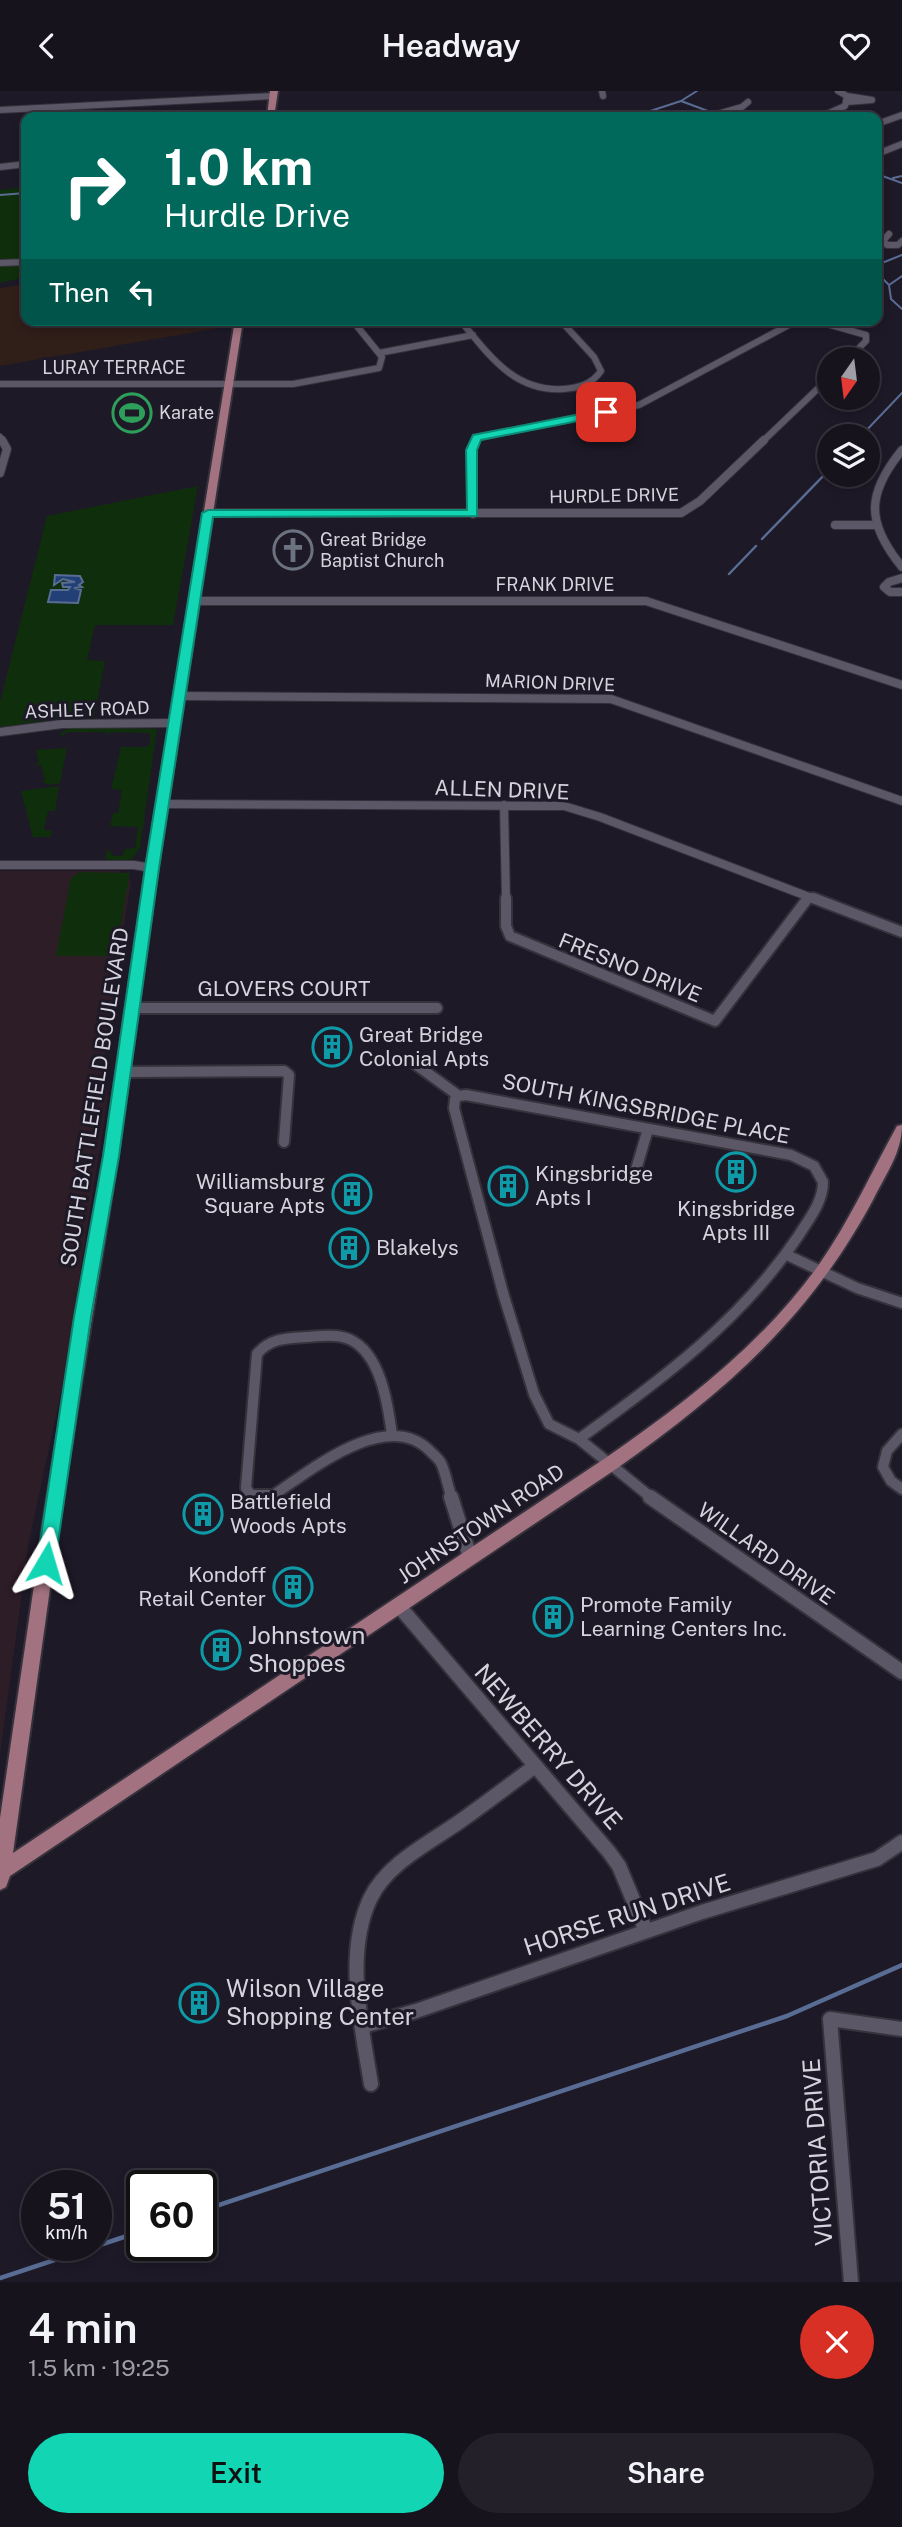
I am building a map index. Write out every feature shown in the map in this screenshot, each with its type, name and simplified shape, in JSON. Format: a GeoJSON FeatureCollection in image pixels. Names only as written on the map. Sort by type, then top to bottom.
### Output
{"type":"FeatureCollection","features":[{"type":"Feature","properties":{"kind":"main road"},"geometry":{"type":"LineString","coordinates":[[271,112],[274,93]]}},
{"type":"Feature","properties":{"kind":"main road","name":"SOUTH BATTLEFIELD BOULEVARD"},"geometry":{"type":"LineString","coordinates":[[0,1875],[53,1510],[238,326]]}},
{"type":"Feature","properties":{"kind":"main road","name":"JOHNSTOWN ROAD"},"geometry":{"type":"LineString","coordinates":[[0,1875],[610,1464],[687,1409],[731,1373],[794,1308],[822,1272],[852,1224],[900,1136]]}},
{"type":"Feature","properties":{"kind":"street"},"geometry":{"type":"LineString","coordinates":[[832,112],[842,108],[847,99],[838,91]]}},
{"type":"Feature","properties":{"kind":"street"},"geometry":{"type":"LineString","coordinates":[[0,110],[274,93]]}},
{"type":"Feature","properties":{"kind":"street"},"geometry":{"type":"LineString","coordinates":[[725,112],[748,102]]}},
{"type":"Feature","properties":{"kind":"street"},"geometry":{"type":"LineString","coordinates":[[87,105],[88,112]]}},
{"type":"Feature","properties":{"kind":"street"},"geometry":{"type":"LineString","coordinates":[[882,122],[902,115]]}},
{"type":"Feature","properties":{"kind":"street"},"geometry":{"type":"LineString","coordinates":[[882,152],[902,145]]}},
{"type":"Feature","properties":{"kind":"street"},"geometry":{"type":"LineString","coordinates":[[2,158],[2,167],[21,165]]}},
{"type":"Feature","properties":{"kind":"street"},"geometry":{"type":"LineString","coordinates":[[902,236],[885,232],[884,241],[887,245],[898,245],[902,241]]}},
{"type":"Feature","properties":{"kind":"street"},"geometry":{"type":"LineString","coordinates":[[0,263],[21,262]]}},
{"type":"Feature","properties":{"kind":"street"},"geometry":{"type":"LineString","coordinates":[[357,326],[379,353],[473,335]]}},
{"type":"Feature","properties":{"kind":"street"},"geometry":{"type":"LineString","coordinates":[[465,326],[517,383],[545,390],[572,389],[596,379],[601,371],[601,366],[565,326]]}},
{"type":"Feature","properties":{"kind":"street"},"geometry":{"type":"LineString","coordinates":[[473,514],[471,450],[476,438],[639,405],[787,326]]}},
{"type":"Feature","properties":{"kind":"street"},"geometry":{"type":"LineString","coordinates":[[834,326],[866,335],[866,341],[860,347]]}},
{"type":"Feature","properties":{"kind":"street","name":"LURAY TERRACE"},"geometry":{"type":"LineString","coordinates":[[0,384],[293,384],[368,372],[382,365],[379,353]]}},
{"type":"Feature","properties":{"kind":"street","name":"HURDLE DRIVE"},"geometry":{"type":"LineString","coordinates":[[208,513],[685,512],[700,501],[817,389]]}},
{"type":"Feature","properties":{"kind":"street"},"geometry":{"type":"LineString","coordinates":[[0,437],[6,443],[7,449],[0,473]]}},
{"type":"Feature","properties":{"kind":"street"},"geometry":{"type":"LineString","coordinates":[[902,450],[877,486],[874,507],[876,525],[885,544],[902,567]]}},
{"type":"Feature","properties":{"kind":"street"},"geometry":{"type":"LineString","coordinates":[[893,460],[902,463]]}},
{"type":"Feature","properties":{"kind":"street"},"geometry":{"type":"LineString","coordinates":[[835,525],[876,525]]}},
{"type":"Feature","properties":{"kind":"street"},"geometry":{"type":"LineString","coordinates":[[902,578],[889,582],[884,587],[890,592],[902,592]]}},
{"type":"Feature","properties":{"kind":"street","name":"FRANK DRIVE"},"geometry":{"type":"LineString","coordinates":[[194,601],[646,601],[902,685]]}},
{"type":"Feature","properties":{"kind":"street","name":"MARION DRIVE"},"geometry":{"type":"LineString","coordinates":[[179,696],[611,699],[902,801]]}},
{"type":"Feature","properties":{"kind":"street","name":"ASHLEY ROAD"},"geometry":{"type":"LineString","coordinates":[[0,732],[62,724],[175,723]]}},
{"type":"Feature","properties":{"kind":"street","name":"ALLEN DRIVE"},"geometry":{"type":"LineString","coordinates":[[162,804],[569,807],[902,932]]}},
{"type":"Feature","properties":{"kind":"street","name":"FRESNO DRIVE"},"geometry":{"type":"LineString","coordinates":[[504,805],[506,926],[510,936],[715,1021],[809,897]]}},
{"type":"Feature","properties":{"kind":"street"},"geometry":{"type":"LineString","coordinates":[[0,865],[134,865],[152,868]]}},
{"type":"Feature","properties":{"kind":"street","name":"GLOVERS COURT"},"geometry":{"type":"LineString","coordinates":[[132,1008],[437,1008]]}},
{"type":"Feature","properties":{"kind":"street"},"geometry":{"type":"LineString","coordinates":[[411,1061],[459,1096]]}},
{"type":"Feature","properties":{"kind":"street"},"geometry":{"type":"LineString","coordinates":[[123,1072],[284,1071],[289,1075],[284,1142]]}},
{"type":"Feature","properties":{"kind":"street","name":"SOUTH KINGSBRIDGE PLACE"},"geometry":{"type":"LineString","coordinates":[[459,1096],[466,1095],[791,1155],[805,1160],[820,1174],[823,1193],[787,1255]]}},
{"type":"Feature","properties":{"kind":"street","name":"WILLARD DRIVE"},"geometry":{"type":"LineString","coordinates":[[459,1096],[455,1099],[458,1121],[503,1293],[534,1394],[549,1423],[579,1439],[644,1493],[902,1672]]}},
{"type":"Feature","properties":{"kind":"street"},"geometry":{"type":"LineString","coordinates":[[635,1173],[648,1129]]}},
{"type":"Feature","properties":{"kind":"street"},"geometry":{"type":"LineString","coordinates":[[579,1439],[654,1386],[721,1328],[787,1255],[857,1288],[902,1303]]}},
{"type":"Feature","properties":{"kind":"street"},"geometry":{"type":"LineString","coordinates":[[392,1435],[390,1417],[372,1362],[368,1353],[352,1340],[334,1337],[282,1338],[267,1343],[257,1354],[246,1488],[255,1498],[272,1496],[365,1439],[392,1435],[422,1442],[432,1449],[440,1461],[470,1557]]}},
{"type":"Feature","properties":{"kind":"street"},"geometry":{"type":"LineString","coordinates":[[902,1434],[887,1451],[883,1467],[891,1481],[902,1489]]}},
{"type":"Feature","properties":{"kind":"street","name":"NEWBERRY DRIVE"},"geometry":{"type":"LineString","coordinates":[[397,1605],[554,1785],[619,1866],[646,1931]]}},
{"type":"Feature","properties":{"kind":"street"},"geometry":{"type":"LineString","coordinates":[[371,2084],[359,1976],[360,1939],[371,1898],[381,1882],[412,1856],[535,1766]]}},
{"type":"Feature","properties":{"kind":"street","name":"HORSE RUN DRIVE"},"geometry":{"type":"LineString","coordinates":[[363,2026],[416,2011],[646,1931],[877,1859],[902,1842]]}},
{"type":"Feature","properties":{"kind":"street","name":"VICTORIA DRIVE"},"geometry":{"type":"LineString","coordinates":[[851,2282],[830,2019],[902,2029]]}},
{"type":"Feature","properties":{"kind":"shaded area"},"geometry":{"type":"Polygon","coordinates":[[[21,285],[21,326],[224,327],[0,366],[0,288],[21,285]]]}},
{"type":"Feature","properties":{"kind":"shaded area"},"geometry":{"type":"Polygon","coordinates":[[[0,871],[119,871],[131,880],[103,1064],[108,1097],[62,1388],[29,1541],[0,1754],[0,871]]]}},
{"type":"Feature","properties":{"kind":"green space"},"geometry":{"type":"Polygon","coordinates":[[[21,188],[21,278],[0,283],[0,190],[21,188]]]}},
{"type":"Feature","properties":{"kind":"green space"},"geometry":{"type":"Polygon","coordinates":[[[198,486],[173,625],[95,625],[87,660],[105,661],[94,718],[57,719],[0,727],[0,702],[47,516],[198,486]]]}},
{"type":"Feature","properties":{"kind":"green space"},"geometry":{"type":"Polygon","coordinates":[[[70,727],[157,729],[140,848],[131,860],[114,862],[105,858],[107,850],[111,851],[111,855],[122,856],[125,849],[135,848],[138,827],[110,826],[113,813],[118,813],[122,790],[111,789],[121,747],[147,747],[150,733],[110,732],[107,736],[106,732],[67,732],[63,736],[59,734],[70,727]]]}},
{"type":"Feature","properties":{"kind":"green space"},"geometry":{"type":"Polygon","coordinates":[[[67,748],[60,783],[50,785],[40,781],[45,780],[41,765],[33,765],[39,763],[36,750],[67,748]]]}},
{"type":"Feature","properties":{"kind":"green space"},"geometry":{"type":"Polygon","coordinates":[[[59,786],[55,811],[48,811],[44,830],[52,831],[51,837],[33,837],[21,791],[59,786]]]}},
{"type":"Feature","properties":{"kind":"green space"},"geometry":{"type":"Polygon","coordinates":[[[80,872],[130,873],[115,956],[56,956],[71,878],[80,872]]]}},
{"type":"Feature","properties":{"kind":"water"},"geometry":{"type":"Polygon","coordinates":[[[55,575],[80,576],[83,582],[79,585],[82,587],[74,588],[81,590],[78,603],[48,602],[51,590],[68,590],[70,587],[63,587],[62,583],[75,582],[63,579],[54,585],[55,575]]]}},
{"type":"Feature","properties":{"kind":"waterway"},"geometry":{"type":"LineString","coordinates":[[681,101],[697,91]]}},
{"type":"Feature","properties":{"kind":"waterway"},"geometry":{"type":"LineString","coordinates":[[647,112],[681,101]]}},
{"type":"Feature","properties":{"kind":"waterway"},"geometry":{"type":"LineString","coordinates":[[681,101],[711,112]]}},
{"type":"Feature","properties":{"kind":"waterway"},"geometry":{"type":"LineString","coordinates":[[882,176],[902,183]]}},
{"type":"Feature","properties":{"kind":"waterway"},"geometry":{"type":"LineString","coordinates":[[893,178],[902,176]]}},
{"type":"Feature","properties":{"kind":"waterway"},"geometry":{"type":"LineString","coordinates":[[0,195],[21,193]]}},
{"type":"Feature","properties":{"kind":"waterway"},"geometry":{"type":"LineString","coordinates":[[882,263],[902,255]]}},
{"type":"Feature","properties":{"kind":"waterway"},"geometry":{"type":"LineString","coordinates":[[889,285],[902,276]]}},
{"type":"Feature","properties":{"kind":"waterway"},"geometry":{"type":"LineString","coordinates":[[882,278],[889,285]]}},
{"type":"Feature","properties":{"kind":"waterway"},"geometry":{"type":"LineString","coordinates":[[889,285],[891,299],[902,309]]}},
{"type":"Feature","properties":{"kind":"waterway"},"geometry":{"type":"LineString","coordinates":[[872,424],[902,393]]}},
{"type":"Feature","properties":{"kind":"waterway"},"geometry":{"type":"LineString","coordinates":[[762,539],[817,482]]}},
{"type":"Feature","properties":{"kind":"waterway"},"geometry":{"type":"LineString","coordinates":[[729,574],[756,546]]}},
{"type":"Feature","properties":{"kind":"waterway"},"geometry":{"type":"LineString","coordinates":[[217,2206],[787,2016],[902,1965]]}},
{"type":"Feature","properties":{"kind":"waterway"},"geometry":{"type":"LineString","coordinates":[[0,2278],[126,2236]]}},
{"type":"Feature","properties":{"kind":"place","name":"Karate"},"geometry":{"type":"Point","coordinates":[132,413]}},
{"type":"Feature","properties":{"kind":"place","name":"Great Bridge Baptist Church"},"geometry":{"type":"Point","coordinates":[293,550]}},
{"type":"Feature","properties":{"kind":"place","name":"Great Bridge Colonial Apts"},"geometry":{"type":"Point","coordinates":[332,1047]}},
{"type":"Feature","properties":{"kind":"place","name":"Kingsbridge Apts III"},"geometry":{"type":"Point","coordinates":[736,1172]}},
{"type":"Feature","properties":{"kind":"place","name":"Kingsbridge Apts I"},"geometry":{"type":"Point","coordinates":[508,1186]}},
{"type":"Feature","properties":{"kind":"place","name":"Williamsburg Square Apts"},"geometry":{"type":"Point","coordinates":[352,1194]}},
{"type":"Feature","properties":{"kind":"place","name":"Blakelys"},"geometry":{"type":"Point","coordinates":[349,1248]}},
{"type":"Feature","properties":{"kind":"place","name":"Battlefield Woods Apts"},"geometry":{"type":"Point","coordinates":[203,1514]}},
{"type":"Feature","properties":{"kind":"place","name":"Kondoff Retail Center"},"geometry":{"type":"Point","coordinates":[293,1587]}},
{"type":"Feature","properties":{"kind":"place","name":"Promote Family Learning Centers Inc."},"geometry":{"type":"Point","coordinates":[553,1617]}},
{"type":"Feature","properties":{"kind":"place","name":"Johnstown Shoppes"},"geometry":{"type":"Point","coordinates":[221,1650]}},
{"type":"Feature","properties":{"kind":"place","name":"Wilson Village Shopping Center"},"geometry":{"type":"Point","coordinates":[199,2003]}},
{"type":"Feature","properties":{"kind":"route"},"geometry":{"type":"LineString","coordinates":[[46,1563],[83,1317],[111,1156],[135,980],[208,513],[473,514],[471,450],[472,442],[476,438],[606,412]]}}]}
